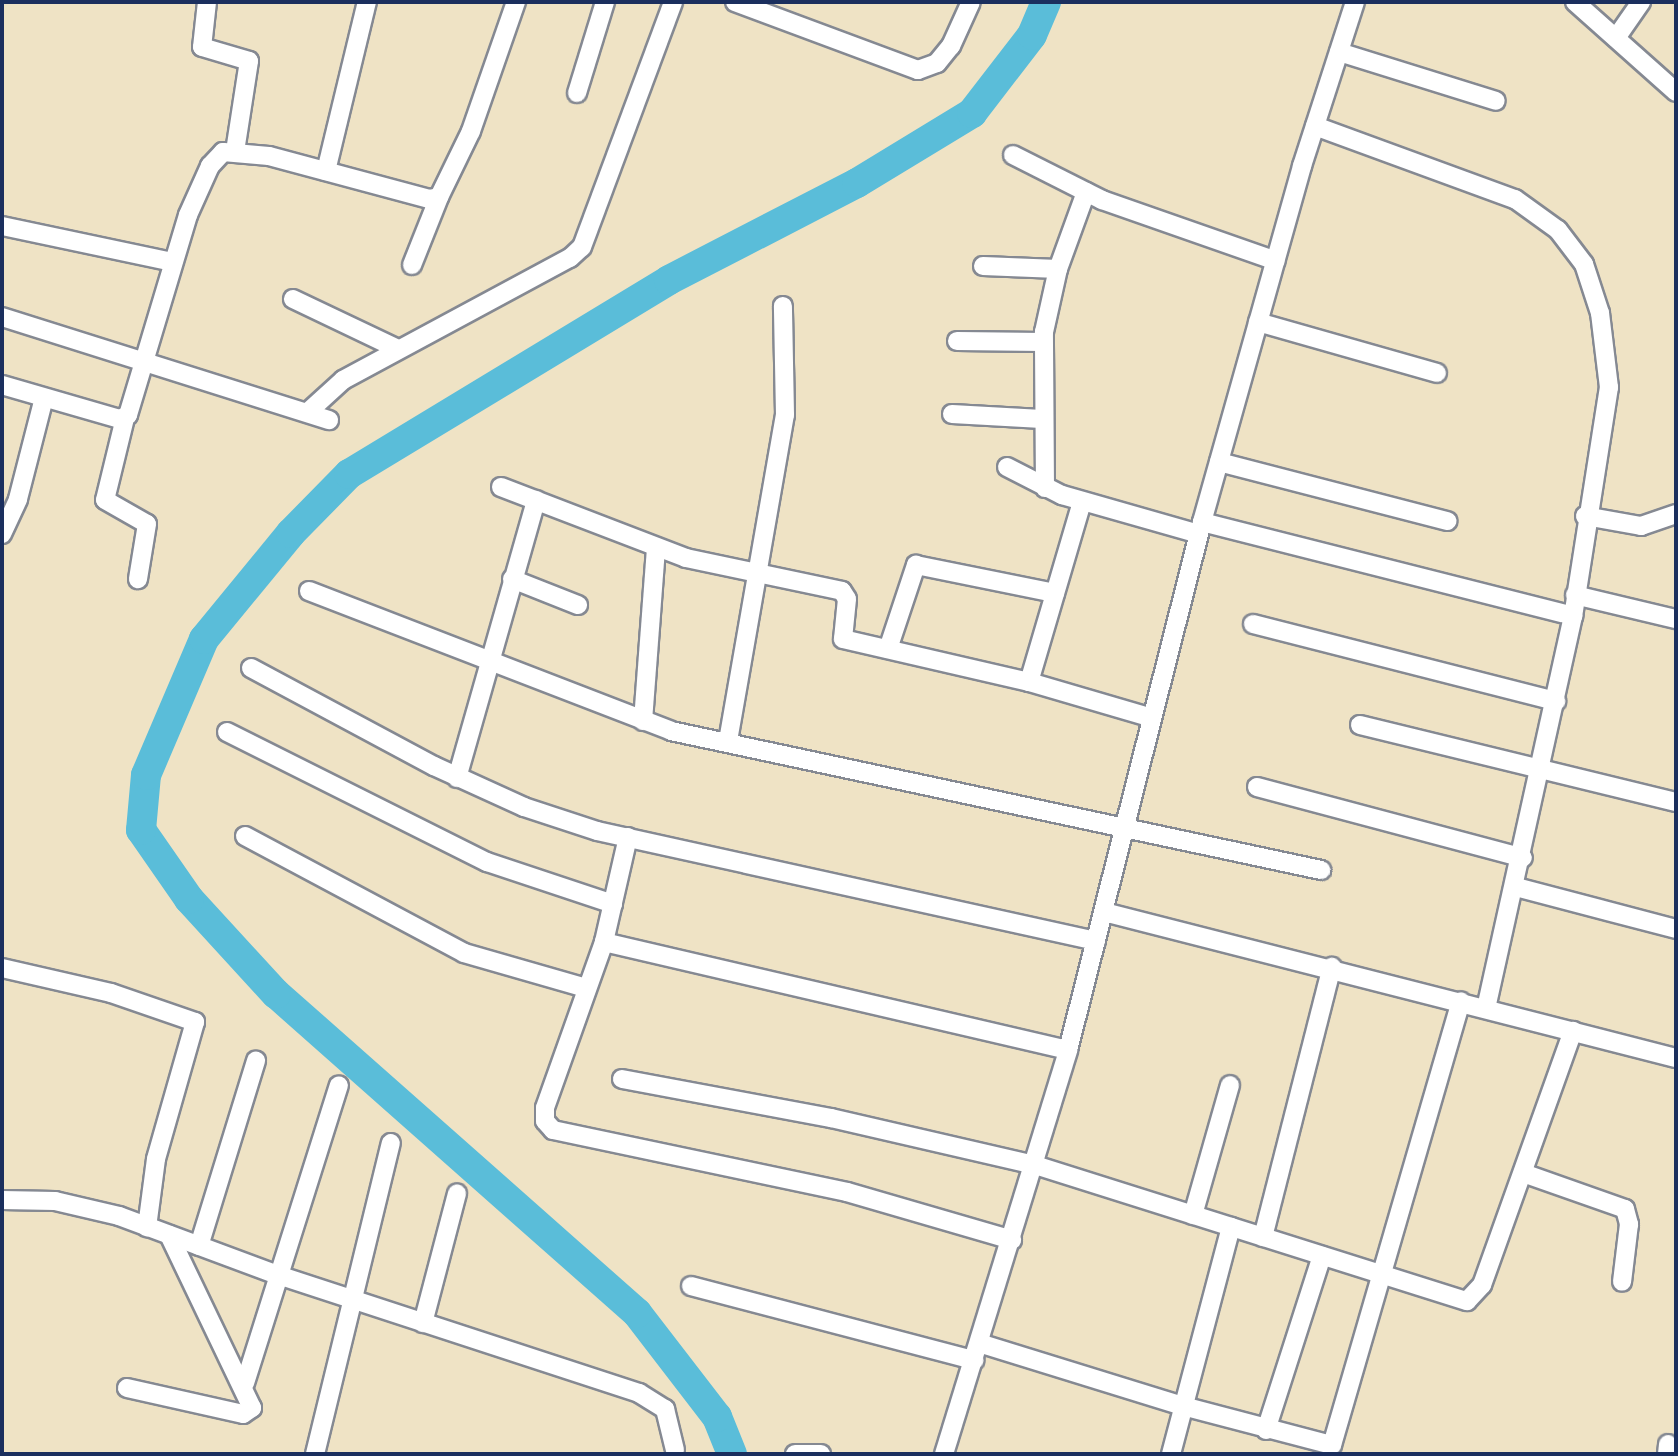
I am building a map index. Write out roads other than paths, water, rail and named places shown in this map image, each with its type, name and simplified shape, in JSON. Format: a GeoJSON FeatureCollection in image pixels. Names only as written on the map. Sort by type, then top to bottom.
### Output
{"type":"FeatureCollection","features":[{"type":"Feature","properties":{"kind":"street"},"geometry":{"type":"LineString","coordinates":[[207,2],[202,47],[249,61],[235,151]]}},
{"type":"Feature","properties":{"kind":"street"},"geometry":{"type":"LineString","coordinates":[[326,171],[367,2]]}},
{"type":"Feature","properties":{"kind":"street"},"geometry":{"type":"LineString","coordinates":[[412,265],[439,197],[471,131],[516,2]]}},
{"type":"Feature","properties":{"kind":"street"},"geometry":{"type":"LineString","coordinates":[[577,93],[605,2]]}},
{"type":"Feature","properties":{"kind":"street"},"geometry":{"type":"LineString","coordinates":[[308,412],[343,380],[582,247],[673,2]]}},
{"type":"Feature","properties":{"kind":"street"},"geometry":{"type":"LineString","coordinates":[[735,2],[918,70],[937,63],[951,46],[971,2]]}},
{"type":"Feature","properties":{"kind":"street"},"geometry":{"type":"LineString","coordinates":[[944,1454],[1068,1050],[1219,462],[1315,126],[1355,2]]}},
{"type":"Feature","properties":{"kind":"street"},"geometry":{"type":"LineString","coordinates":[[1575,2],[1676,92]]}},
{"type":"Feature","properties":{"kind":"street"},"geometry":{"type":"LineString","coordinates":[[1616,38],[1641,2]]}},
{"type":"Feature","properties":{"kind":"street"},"geometry":{"type":"LineString","coordinates":[[1339,52],[1496,101]]}},
{"type":"Feature","properties":{"kind":"street"},"geometry":{"type":"LineString","coordinates":[[1315,126],[1515,199],[1558,230],[1584,264],[1600,313],[1609,387],[1585,516],[1573,616],[1523,858],[1486,1007]]}},
{"type":"Feature","properties":{"kind":"street"},"geometry":{"type":"LineString","coordinates":[[138,579],[147,524],[105,500],[125,418],[146,359],[173,262],[210,166],[223,152],[235,151],[439,197]]}},
{"type":"Feature","properties":{"kind":"street"},"geometry":{"type":"LineString","coordinates":[[1013,155],[1086,192],[1276,261]]}},
{"type":"Feature","properties":{"kind":"street"},"geometry":{"type":"LineString","coordinates":[[1045,488],[1043,342],[1058,269],[1086,192]]}},
{"type":"Feature","properties":{"kind":"street"},"geometry":{"type":"LineString","coordinates":[[2,226],[173,262]]}},
{"type":"Feature","properties":{"kind":"street"},"geometry":{"type":"LineString","coordinates":[[983,266],[1058,269]]}},
{"type":"Feature","properties":{"kind":"street"},"geometry":{"type":"LineString","coordinates":[[293,299],[398,349]]}},
{"type":"Feature","properties":{"kind":"street"},"geometry":{"type":"LineString","coordinates":[[728,741],[785,415],[783,306]]}},
{"type":"Feature","properties":{"kind":"street"},"geometry":{"type":"LineString","coordinates":[[2,317],[146,359],[329,420]]}},
{"type":"Feature","properties":{"kind":"street"},"geometry":{"type":"LineString","coordinates":[[1258,322],[1437,373]]}},
{"type":"Feature","properties":{"kind":"street"},"geometry":{"type":"LineString","coordinates":[[957,341],[1043,342]]}},
{"type":"Feature","properties":{"kind":"street"},"geometry":{"type":"LineString","coordinates":[[2,385],[125,418]]}},
{"type":"Feature","properties":{"kind":"street"},"geometry":{"type":"LineString","coordinates":[[2,534],[18,499],[44,398]]}},
{"type":"Feature","properties":{"kind":"street"},"geometry":{"type":"LineString","coordinates":[[952,414],[1042,419]]}},
{"type":"Feature","properties":{"kind":"street"},"geometry":{"type":"LineString","coordinates":[[1219,462],[1447,521]]}},
{"type":"Feature","properties":{"kind":"street"},"geometry":{"type":"LineString","coordinates":[[1007,467],[1045,488],[1082,502],[1573,616]]}},
{"type":"Feature","properties":{"kind":"street"},"geometry":{"type":"LineString","coordinates":[[501,487],[656,547],[757,575],[842,591],[847,599],[841,637],[1029,682],[1152,718]]}},
{"type":"Feature","properties":{"kind":"street"},"geometry":{"type":"LineString","coordinates":[[457,778],[488,660],[536,500]]}},
{"type":"Feature","properties":{"kind":"street"},"geometry":{"type":"LineString","coordinates":[[1029,682],[1082,502]]}},
{"type":"Feature","properties":{"kind":"street"},"geometry":{"type":"LineString","coordinates":[[1585,516],[1641,526],[1676,514]]}},
{"type":"Feature","properties":{"kind":"street"},"geometry":{"type":"LineString","coordinates":[[643,721],[656,547]]}},
{"type":"Feature","properties":{"kind":"street"},"geometry":{"type":"LineString","coordinates":[[888,649],[916,565],[1055,593]]}},
{"type":"Feature","properties":{"kind":"street"},"geometry":{"type":"LineString","coordinates":[[512,579],[578,605]]}},
{"type":"Feature","properties":{"kind":"street"},"geometry":{"type":"LineString","coordinates":[[309,591],[643,721],[1321,870]]}},
{"type":"Feature","properties":{"kind":"street"},"geometry":{"type":"LineString","coordinates":[[1575,595],[1676,619]]}},
{"type":"Feature","properties":{"kind":"street"},"geometry":{"type":"LineString","coordinates":[[1253,624],[1556,701]]}},
{"type":"Feature","properties":{"kind":"street"},"geometry":{"type":"LineString","coordinates":[[251,668],[457,778],[524,807],[628,837],[1096,941]]}},
{"type":"Feature","properties":{"kind":"street"},"geometry":{"type":"LineString","coordinates":[[1360,725],[1676,802]]}},
{"type":"Feature","properties":{"kind":"street"},"geometry":{"type":"LineString","coordinates":[[227,732],[487,862],[613,904]]}},
{"type":"Feature","properties":{"kind":"street"},"geometry":{"type":"LineString","coordinates":[[1257,787],[1523,858]]}},
{"type":"Feature","properties":{"kind":"street"},"geometry":{"type":"LineString","coordinates":[[245,836],[464,953],[586,988]]}},
{"type":"Feature","properties":{"kind":"street"},"geometry":{"type":"LineString","coordinates":[[628,837],[604,942],[545,1108],[545,1121],[553,1130],[847,1192],[1012,1240]]}},
{"type":"Feature","properties":{"kind":"street"},"geometry":{"type":"LineString","coordinates":[[1516,887],[1676,929]]}},
{"type":"Feature","properties":{"kind":"street"},"geometry":{"type":"LineString","coordinates":[[1104,912],[1332,967],[1676,1058]]}},
{"type":"Feature","properties":{"kind":"street"},"geometry":{"type":"LineString","coordinates":[[604,942],[1068,1050]]}},
{"type":"Feature","properties":{"kind":"street"},"geometry":{"type":"LineString","coordinates":[[1263,1237],[1332,967]]}},
{"type":"Feature","properties":{"kind":"street"},"geometry":{"type":"LineString","coordinates":[[2,968],[111,993],[195,1022],[156,1159],[147,1227]]}},
{"type":"Feature","properties":{"kind":"street"},"geometry":{"type":"LineString","coordinates":[[691,1286],[976,1351],[1266,1430],[1304,1448],[1327,1447],[1337,1440],[1461,1001]]}},
{"type":"Feature","properties":{"kind":"street"},"geometry":{"type":"LineString","coordinates":[[622,1079],[831,1118],[1035,1165],[1385,1276],[1473,1300],[1523,1173],[1573,1031]]}},
{"type":"Feature","properties":{"kind":"street"},"geometry":{"type":"LineString","coordinates":[[199,1246],[256,1061]]}},
{"type":"Feature","properties":{"kind":"street"},"geometry":{"type":"LineString","coordinates":[[245,1383],[339,1085]]}},
{"type":"Feature","properties":{"kind":"street"},"geometry":{"type":"LineString","coordinates":[[1193,1215],[1230,1085]]}},
{"type":"Feature","properties":{"kind":"street"},"geometry":{"type":"LineString","coordinates":[[315,1454],[391,1143]]}},
{"type":"Feature","properties":{"kind":"street"},"geometry":{"type":"LineString","coordinates":[[1523,1173],[1625,1209],[1629,1224],[1622,1282]]}},
{"type":"Feature","properties":{"kind":"street"},"geometry":{"type":"LineString","coordinates":[[423,1323],[457,1193]]}},
{"type":"Feature","properties":{"kind":"street"},"geometry":{"type":"LineString","coordinates":[[2,1200],[55,1201],[147,1227],[278,1275],[654,1400],[671,1422],[675,1450]]}},
{"type":"Feature","properties":{"kind":"street"},"geometry":{"type":"LineString","coordinates":[[1171,1454],[1231,1227]]}},
{"type":"Feature","properties":{"kind":"street"},"geometry":{"type":"LineString","coordinates":[[127,1388],[243,1414],[252,1408],[245,1383],[169,1235]]}},
{"type":"Feature","properties":{"kind":"street"},"geometry":{"type":"LineString","coordinates":[[1266,1430],[1322,1256]]}},
{"type":"Feature","properties":{"kind":"street"},"geometry":{"type":"LineString","coordinates":[[795,1454],[821,1454]]}},
{"type":"Feature","properties":{"kind":"waterway"},"geometry":{"type":"LineString","coordinates":[[732,1454],[717,1417],[637,1313],[276,994],[189,899],[141,830],[146,775],[204,639],[291,533],[349,474],[669,280],[857,183],[972,113],[1032,35],[1046,2]]}}]}
